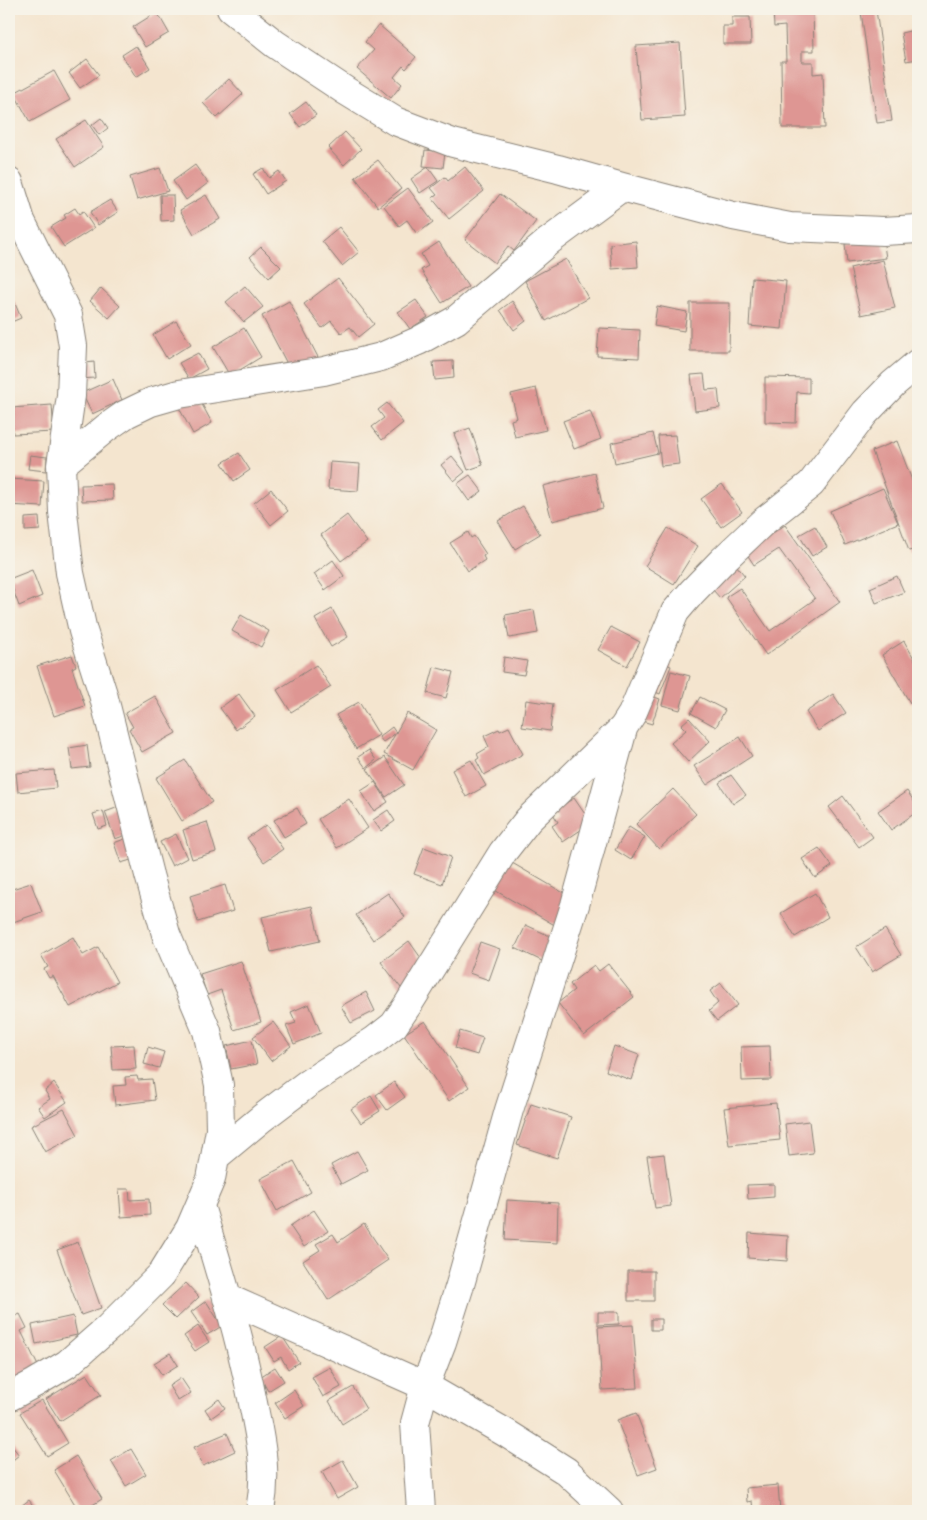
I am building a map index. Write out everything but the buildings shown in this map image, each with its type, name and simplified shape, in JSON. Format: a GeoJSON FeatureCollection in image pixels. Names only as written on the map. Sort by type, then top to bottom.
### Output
{"type":"FeatureCollection","features":[{"type":"Feature","properties":{"kind":"street"},"geometry":{"type":"LineString","coordinates":[[230,9],[275,44],[346,92],[395,121],[453,142],[733,216],[790,226],[883,231],[918,229]]}},
{"type":"Feature","properties":{"kind":"street"},"geometry":{"type":"LineString","coordinates":[[9,182],[21,221],[68,315],[73,346],[71,396],[61,465],[63,512],[69,564],[82,631],[103,694],[166,934],[207,1031],[219,1085],[220,1130],[211,1179],[190,1228],[161,1275],[108,1328],[66,1364],[9,1397]]}},
{"type":"Feature","properties":{"kind":"street"},"geometry":{"type":"LineString","coordinates":[[61,465],[126,414],[151,402],[178,394],[324,371],[381,357],[418,341],[456,320],[543,246],[622,188]]}},
{"type":"Feature","properties":{"kind":"street"},"geometry":{"type":"LineString","coordinates":[[214,1157],[300,1090],[375,1040],[394,1025],[503,852],[528,820],[623,728],[632,714],[675,612],[723,560],[763,522],[811,484],[864,413],[893,384],[918,363]]}},
{"type":"Feature","properties":{"kind":"street"},"geometry":{"type":"LineString","coordinates":[[421,1511],[415,1423],[425,1386],[442,1342],[460,1284],[509,1110],[575,904],[623,728]]}},
{"type":"Feature","properties":{"kind":"street"},"geometry":{"type":"LineString","coordinates":[[200,1206],[243,1352],[263,1452],[264,1491],[260,1511]]}},
{"type":"Feature","properties":{"kind":"street"},"geometry":{"type":"LineString","coordinates":[[227,1298],[425,1386],[506,1433],[566,1471],[609,1511]]}}]}
